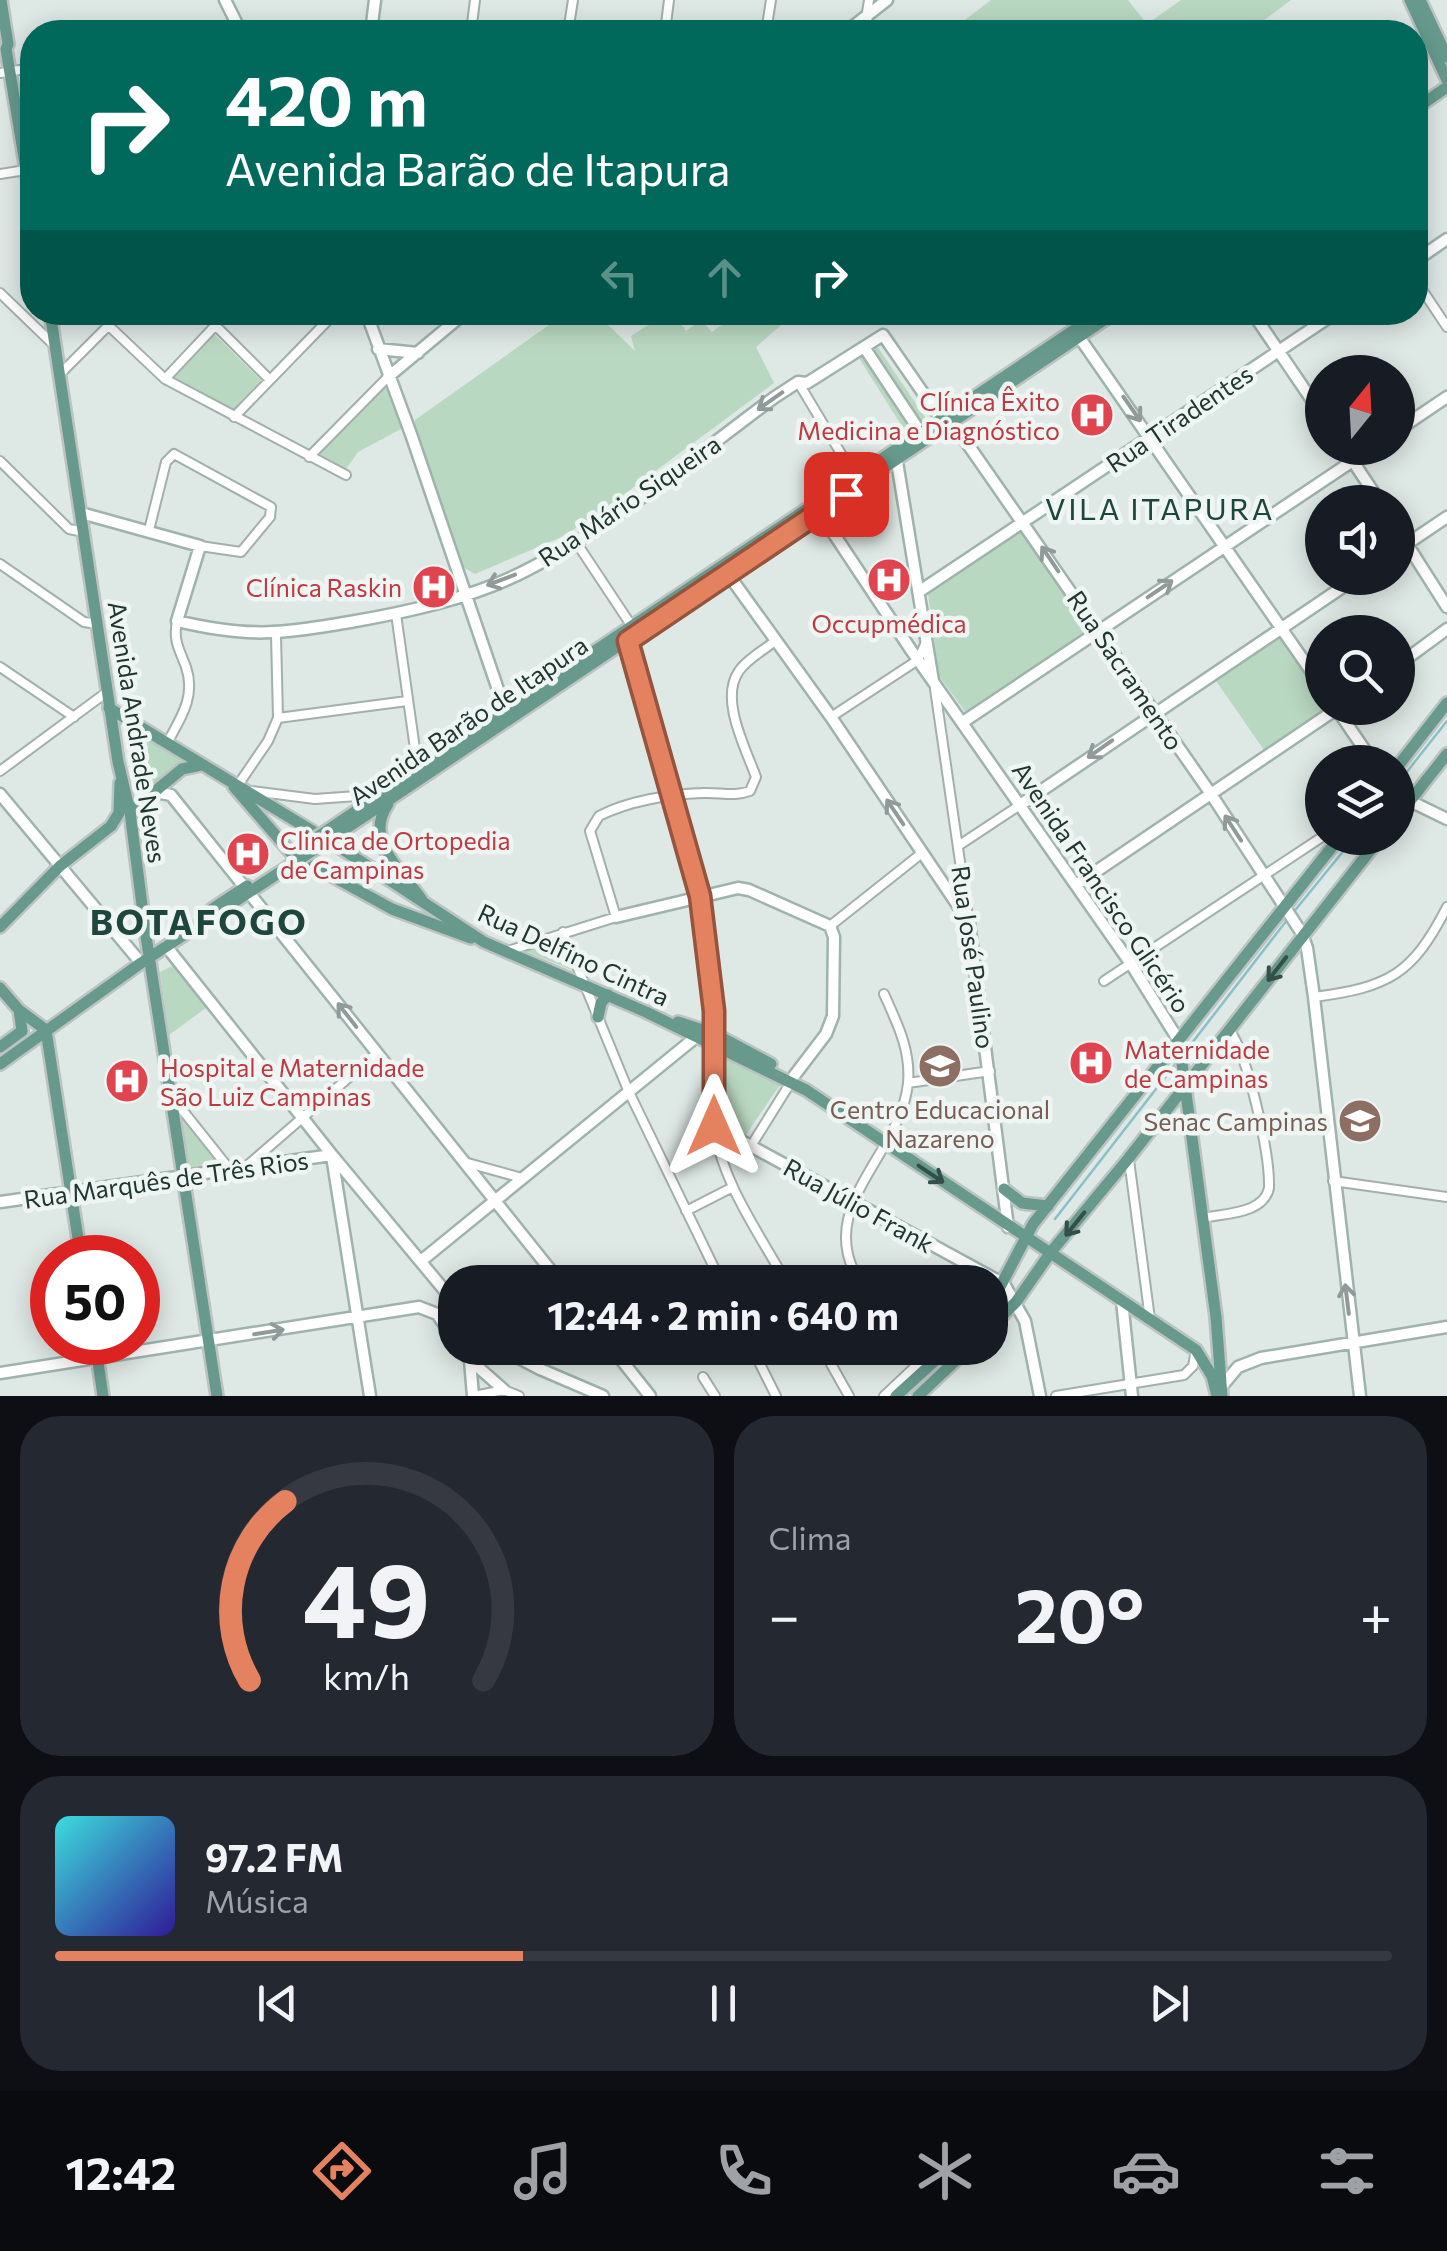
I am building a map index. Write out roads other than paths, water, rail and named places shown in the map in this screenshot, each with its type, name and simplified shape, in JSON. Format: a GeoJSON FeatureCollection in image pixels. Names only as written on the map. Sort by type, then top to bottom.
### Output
{"type":"FeatureCollection","features":[{"type":"Feature","properties":{"kind":"main road"},"geometry":{"type":"LineString","coordinates":[[1,0],[8,44],[12,48],[6,72],[20,128]]}},
{"type":"Feature","properties":{"kind":"main road"},"geometry":{"type":"LineString","coordinates":[[1420,0],[1447,57]]}},
{"type":"Feature","properties":{"kind":"main road"},"geometry":{"type":"LineString","coordinates":[[1428,40],[1447,83]]}},
{"type":"Feature","properties":{"kind":"main road","name":"Avenida Andrade Neves"},"geometry":{"type":"LineString","coordinates":[[52,325],[114,740],[130,812],[146,936],[145,960],[186,1176],[217,1396]]}},
{"type":"Feature","properties":{"kind":"main road","name":"Avenida Barão de Itapura"},"geometry":{"type":"LineString","coordinates":[[1078,333],[1087,325]]}},
{"type":"Feature","properties":{"kind":"main road","name":"Avenida Barão de Itapura"},"geometry":{"type":"LineString","coordinates":[[0,1064],[192,928],[197,920],[248,890],[418,770],[631,635],[856,478],[1092,325]]}},
{"type":"Feature","properties":{"kind":"main road","name":"Avenida Barão de Itapura"},"geometry":{"type":"LineString","coordinates":[[726,570],[820,513],[921,433],[947,421]]}},
{"type":"Feature","properties":{"kind":"main road"},"geometry":{"type":"LineString","coordinates":[[1415,745],[1447,704]]}},
{"type":"Feature","properties":{"kind":"main road"},"geometry":{"type":"LineString","coordinates":[[110,711],[144,727],[237,784],[433,916]]}},
{"type":"Feature","properties":{"kind":"main road","name":"Avenida Barão de Itapura"},"geometry":{"type":"LineString","coordinates":[[364,810],[396,796],[506,716]]}},
{"type":"Feature","properties":{"kind":"main road"},"geometry":{"type":"LineString","coordinates":[[114,740],[127,728],[144,727]]}},
{"type":"Feature","properties":{"kind":"main road"},"geometry":{"type":"LineString","coordinates":[[1415,795],[1447,754]]}},
{"type":"Feature","properties":{"kind":"main road"},"geometry":{"type":"LineString","coordinates":[[130,812],[182,769],[205,766]]}},
{"type":"Feature","properties":{"kind":"main road"},"geometry":{"type":"LineString","coordinates":[[0,927],[60,866],[111,826],[119,814],[121,780]]}},
{"type":"Feature","properties":{"kind":"main road"},"geometry":{"type":"LineString","coordinates":[[237,784],[296,856],[392,909],[433,916]]}},
{"type":"Feature","properties":{"kind":"main road"},"geometry":{"type":"LineString","coordinates":[[396,796],[382,814],[380,840],[433,916]]}},
{"type":"Feature","properties":{"kind":"main road"},"geometry":{"type":"LineString","coordinates":[[111,826],[127,836],[131,866],[137,874]]}},
{"type":"Feature","properties":{"kind":"main road"},"geometry":{"type":"LineString","coordinates":[[1008,1274],[1024,1237],[1180,1047],[1326,855]]}},
{"type":"Feature","properties":{"kind":"main road"},"geometry":{"type":"LineString","coordinates":[[1008,1310],[1050,1252],[1128,1159],[1185,1079],[1366,855]]}},
{"type":"Feature","properties":{"kind":"main road","name":"Rua Delfino Cintra"},"geometry":{"type":"LineString","coordinates":[[433,916],[504,952],[696,1037],[714,1039],[793,1079],[1196,1350]]}},
{"type":"Feature","properties":{"kind":"main road"},"geometry":{"type":"LineString","coordinates":[[0,988],[19,1010],[46,1030],[78,1235]]}},
{"type":"Feature","properties":{"kind":"main road"},"geometry":{"type":"LineString","coordinates":[[598,1017],[601,1003],[608,995]]}},
{"type":"Feature","properties":{"kind":"main road"},"geometry":{"type":"LineString","coordinates":[[0,1046],[22,1031],[19,1010]]}},
{"type":"Feature","properties":{"kind":"main road"},"geometry":{"type":"LineString","coordinates":[[646,1012],[714,1039]]}},
{"type":"Feature","properties":{"kind":"main road","name":"Avenida Francisco Glicério"},"geometry":{"type":"LineString","coordinates":[[1180,1047],[1203,1218],[1220,1393]]}},
{"type":"Feature","properties":{"kind":"main road"},"geometry":{"type":"LineString","coordinates":[[1004,1189],[1022,1203],[1048,1206]]}},
{"type":"Feature","properties":{"kind":"main road"},"geometry":{"type":"LineString","coordinates":[[1196,1350],[1220,1393]]}},
{"type":"Feature","properties":{"kind":"main road"},"geometry":{"type":"LineString","coordinates":[[98,1365],[103,1396]]}},
{"type":"Feature","properties":{"kind":"main road"},"geometry":{"type":"LineString","coordinates":[[896,1396],[930,1365]]}},
{"type":"Feature","properties":{"kind":"main road"},"geometry":{"type":"LineString","coordinates":[[923,1393],[952,1365]]}},
{"type":"Feature","properties":{"kind":"street"},"geometry":{"type":"LineString","coordinates":[[224,0],[235,20]]}},
{"type":"Feature","properties":{"kind":"street"},"geometry":{"type":"LineString","coordinates":[[232,14],[238,0]]}},
{"type":"Feature","properties":{"kind":"street"},"geometry":{"type":"LineString","coordinates":[[866,19],[869,0]]}},
{"type":"Feature","properties":{"kind":"street"},"geometry":{"type":"LineString","coordinates":[[866,19],[888,0]]}},
{"type":"Feature","properties":{"kind":"street"},"geometry":{"type":"LineString","coordinates":[[0,293],[20,312]]}},
{"type":"Feature","properties":{"kind":"street"},"geometry":{"type":"LineString","coordinates":[[1428,299],[1447,327]]}},
{"type":"Feature","properties":{"kind":"street"},"geometry":{"type":"LineString","coordinates":[[33,325],[55,346]]}},
{"type":"Feature","properties":{"kind":"street"},"geometry":{"type":"LineString","coordinates":[[234,417],[323,325]]}},
{"type":"Feature","properties":{"kind":"street"},"geometry":{"type":"LineString","coordinates":[[370,325],[412,436],[506,716]]}},
{"type":"Feature","properties":{"kind":"street"},"geometry":{"type":"LineString","coordinates":[[309,457],[388,377],[451,325]]}},
{"type":"Feature","properties":{"kind":"street"},"geometry":{"type":"LineString","coordinates":[[1261,325],[1305,390]]}},
{"type":"Feature","properties":{"kind":"street","name":"Rua Tiradentes"},"geometry":{"type":"LineString","coordinates":[[920,591],[1318,325]]}},
{"type":"Feature","properties":{"kind":"street"},"geometry":{"type":"LineString","coordinates":[[61,373],[109,326],[165,379],[346,475]]}},
{"type":"Feature","properties":{"kind":"street"},"geometry":{"type":"LineString","coordinates":[[165,379],[216,326],[270,380]]}},
{"type":"Feature","properties":{"kind":"street"},"geometry":{"type":"LineString","coordinates":[[1078,333],[1305,662]]}},
{"type":"Feature","properties":{"kind":"street","name":"Rua Sacramento"},"geometry":{"type":"LineString","coordinates":[[882,335],[1024,522],[1302,934],[1314,998],[1360,1396]]}},
{"type":"Feature","properties":{"kind":"street","name":"Rua Mário Siqueira"},"geometry":{"type":"LineString","coordinates":[[177,621],[217,631],[276,634],[396,614],[522,572],[576,542],[798,382],[807,384],[882,335]]}},
{"type":"Feature","properties":{"kind":"street"},"geometry":{"type":"LineString","coordinates":[[864,347],[921,433]]}},
{"type":"Feature","properties":{"kind":"street"},"geometry":{"type":"LineString","coordinates":[[378,349],[418,353]]}},
{"type":"Feature","properties":{"kind":"street"},"geometry":{"type":"LineString","coordinates":[[798,382],[856,478]]}},
{"type":"Feature","properties":{"kind":"street"},"geometry":{"type":"LineString","coordinates":[[1415,419],[1447,397]]}},
{"type":"Feature","properties":{"kind":"street"},"geometry":{"type":"LineString","coordinates":[[81,513],[200,546],[241,552],[270,517],[271,507],[176,454],[166,462],[148,530]]}},
{"type":"Feature","properties":{"kind":"street","name":"Rua José Paulino"},"geometry":{"type":"LineString","coordinates":[[895,455],[920,591],[962,872],[1008,1226]]}},
{"type":"Feature","properties":{"kind":"street"},"geometry":{"type":"LineString","coordinates":[[0,461],[69,529],[84,532]]}},
{"type":"Feature","properties":{"kind":"street"},"geometry":{"type":"LineString","coordinates":[[942,736],[1346,465]]}},
{"type":"Feature","properties":{"kind":"street","name":"Avenida Francisco Glicério"},"geometry":{"type":"LineString","coordinates":[[820,513],[934,685],[1130,964],[1180,1047]]}},
{"type":"Feature","properties":{"kind":"street"},"geometry":{"type":"LineString","coordinates":[[1415,538],[1447,517]]}},
{"type":"Feature","properties":{"kind":"street"},"geometry":{"type":"LineString","coordinates":[[576,542],[631,635],[670,796],[700,896],[714,1039],[714,1126],[720,1156],[777,1265]]}},
{"type":"Feature","properties":{"kind":"street"},"geometry":{"type":"LineString","coordinates":[[167,743],[186,709],[190,691],[186,667],[174,640],[200,546]]}},
{"type":"Feature","properties":{"kind":"street"},"geometry":{"type":"LineString","coordinates":[[0,564],[84,622],[98,624]]}},
{"type":"Feature","properties":{"kind":"street"},"geometry":{"type":"LineString","coordinates":[[1415,565],[1447,608]]}},
{"type":"Feature","properties":{"kind":"street"},"geometry":{"type":"LineString","coordinates":[[726,570],[969,922]]}},
{"type":"Feature","properties":{"kind":"street"},"geometry":{"type":"LineString","coordinates":[[958,846],[1330,595]]}},
{"type":"Feature","properties":{"kind":"street"},"geometry":{"type":"LineString","coordinates":[[396,614],[418,770]]}},
{"type":"Feature","properties":{"kind":"street"},"geometry":{"type":"LineString","coordinates":[[1415,653],[1447,629]]}},
{"type":"Feature","properties":{"kind":"street"},"geometry":{"type":"LineString","coordinates":[[276,634],[278,718],[268,741],[237,784],[315,800],[356,796],[364,810]]}},
{"type":"Feature","properties":{"kind":"street"},"geometry":{"type":"LineString","coordinates":[[830,717],[918,660],[927,638]]}},
{"type":"Feature","properties":{"kind":"street"},"geometry":{"type":"LineString","coordinates":[[616,917],[590,831],[592,824],[606,812],[670,796],[706,792],[738,795],[750,790],[756,777],[736,721],[734,679],[741,667],[776,641]]}},
{"type":"Feature","properties":{"kind":"street"},"geometry":{"type":"LineString","coordinates":[[0,667],[78,715]]}},
{"type":"Feature","properties":{"kind":"street"},"geometry":{"type":"LineString","coordinates":[[0,771],[107,692]]}},
{"type":"Feature","properties":{"kind":"street"},"geometry":{"type":"LineString","coordinates":[[278,718],[407,701]]}},
{"type":"Feature","properties":{"kind":"street"},"geometry":{"type":"LineString","coordinates":[[78,715],[99,708],[110,711]]}},
{"type":"Feature","properties":{"kind":"street"},"geometry":{"type":"LineString","coordinates":[[1076,885],[1312,725]]}},
{"type":"Feature","properties":{"kind":"street"},"geometry":{"type":"LineString","coordinates":[[155,792],[171,795],[547,1265]]}},
{"type":"Feature","properties":{"kind":"street"},"geometry":{"type":"LineString","coordinates":[[0,794],[145,960]]}},
{"type":"Feature","properties":{"kind":"street"},"geometry":{"type":"LineString","coordinates":[[1415,803],[1447,818]]}},
{"type":"Feature","properties":{"kind":"street"},"geometry":{"type":"LineString","coordinates":[[1104,981],[1305,848]]}},
{"type":"Feature","properties":{"kind":"street"},"geometry":{"type":"LineString","coordinates":[[830,926],[922,853]]}},
{"type":"Feature","properties":{"kind":"street"},"geometry":{"type":"LineString","coordinates":[[941,881],[952,881],[962,872]]}},
{"type":"Feature","properties":{"kind":"street"},"geometry":{"type":"LineString","coordinates":[[504,952],[583,926],[728,888],[749,890],[830,926],[834,937],[834,1016],[751,1146]]}},
{"type":"Feature","properties":{"kind":"street"},"geometry":{"type":"LineString","coordinates":[[1314,998],[1377,984],[1407,966],[1430,940],[1447,907]]}},
{"type":"Feature","properties":{"kind":"street"},"geometry":{"type":"LineString","coordinates":[[572,951],[583,926]]}},
{"type":"Feature","properties":{"kind":"street"},"geometry":{"type":"LineString","coordinates":[[115,930],[146,936]]}},
{"type":"Feature","properties":{"kind":"street"},"geometry":{"type":"LineString","coordinates":[[563,932],[628,1090],[713,1265]]}},
{"type":"Feature","properties":{"kind":"street"},"geometry":{"type":"LineString","coordinates":[[166,946],[438,1281]]}},
{"type":"Feature","properties":{"kind":"street"},"geometry":{"type":"LineString","coordinates":[[850,1265],[844,1238],[846,1222],[900,1111],[908,1082],[902,1032],[884,994]]}},
{"type":"Feature","properties":{"kind":"street"},"geometry":{"type":"LineString","coordinates":[[1203,1218],[1259,1204],[1268,1196],[1248,1068],[1229,1029]]}},
{"type":"Feature","properties":{"kind":"street"},"geometry":{"type":"LineString","coordinates":[[421,1260],[696,1037]]}},
{"type":"Feature","properties":{"kind":"street"},"geometry":{"type":"LineString","coordinates":[[244,1168],[377,1053]]}},
{"type":"Feature","properties":{"kind":"street"},"geometry":{"type":"LineString","coordinates":[[908,1082],[990,1072]]}},
{"type":"Feature","properties":{"kind":"street"},"geometry":{"type":"LineString","coordinates":[[172,1097],[231,1170]]}},
{"type":"Feature","properties":{"kind":"street","name":"Rua Júlio Frank"},"geometry":{"type":"LineString","coordinates":[[714,1126],[967,1265]]}},
{"type":"Feature","properties":{"kind":"street"},"geometry":{"type":"LineString","coordinates":[[720,1156],[728,1141],[740,1140]]}},
{"type":"Feature","properties":{"kind":"street"},"geometry":{"type":"LineString","coordinates":[[332,1155],[370,1396]]}},
{"type":"Feature","properties":{"kind":"street","name":"Rua Marquês de Três Rios"},"geometry":{"type":"LineString","coordinates":[[0,1202],[332,1155]]}},
{"type":"Feature","properties":{"kind":"street"},"geometry":{"type":"LineString","coordinates":[[1128,1159],[1150,1319]]}},
{"type":"Feature","properties":{"kind":"street"},"geometry":{"type":"LineString","coordinates":[[464,1162],[522,1178]]}},
{"type":"Feature","properties":{"kind":"street"},"geometry":{"type":"LineString","coordinates":[[1333,1182],[1447,1198]]}},
{"type":"Feature","properties":{"kind":"street"},"geometry":{"type":"LineString","coordinates":[[686,1210],[733,1187]]}},
{"type":"Feature","properties":{"kind":"street"},"geometry":{"type":"LineString","coordinates":[[1008,1292],[1025,1320],[1040,1396]]}},
{"type":"Feature","properties":{"kind":"street"},"geometry":{"type":"LineString","coordinates":[[1122,1301],[1132,1396]]}},
{"type":"Feature","properties":{"kind":"street"},"geometry":{"type":"LineString","coordinates":[[160,1349],[426,1308],[438,1315]]}},
{"type":"Feature","properties":{"kind":"street"},"geometry":{"type":"LineString","coordinates":[[1220,1393],[1232,1372],[1246,1363],[1447,1327]]}},
{"type":"Feature","properties":{"kind":"street"},"geometry":{"type":"LineString","coordinates":[[1056,1396],[1184,1375],[1194,1362],[1196,1350]]}},
{"type":"Feature","properties":{"kind":"street"},"geometry":{"type":"LineString","coordinates":[[0,1372],[48,1365]]}},
{"type":"Feature","properties":{"kind":"street"},"geometry":{"type":"LineString","coordinates":[[471,1365],[474,1396],[504,1390]]}},
{"type":"Feature","properties":{"kind":"street"},"geometry":{"type":"LineString","coordinates":[[476,1365],[504,1390],[519,1396]]}},
{"type":"Feature","properties":{"kind":"street"},"geometry":{"type":"LineString","coordinates":[[530,1365],[603,1396]]}},
{"type":"Feature","properties":{"kind":"street"},"geometry":{"type":"LineString","coordinates":[[625,1365],[650,1396]]}},
{"type":"Feature","properties":{"kind":"street"},"geometry":{"type":"LineString","coordinates":[[760,1365],[776,1396]]}},
{"type":"Feature","properties":{"kind":"street"},"geometry":{"type":"LineString","coordinates":[[832,1365],[849,1396]]}},
{"type":"Feature","properties":{"kind":"street"},"geometry":{"type":"LineString","coordinates":[[884,1396],[917,1365]]}},
{"type":"Feature","properties":{"kind":"street"},"geometry":{"type":"LineString","coordinates":[[704,1377],[715,1396]]}},
{"type":"Feature","properties":{"kind":"waterway"},"geometry":{"type":"LineString","coordinates":[[1415,761],[1447,721]]}},
{"type":"Feature","properties":{"kind":"waterway"},"geometry":{"type":"LineString","coordinates":[[1292,914],[1340,855]]}},
{"type":"Feature","properties":{"kind":"waterway"},"geometry":{"type":"LineString","coordinates":[[1185,1052],[1287,920]]}},
{"type":"Feature","properties":{"kind":"waterway"},"geometry":{"type":"LineString","coordinates":[[1055,1219],[1177,1062]]}},
{"type":"Feature","properties":{"kind":"place","name":"Clínica Êxito Medicina e Diagnóstico"},"geometry":{"type":"Point","coordinates":[1092,415]}},
{"type":"Feature","properties":{"kind":"place","name":"Occupmédica"},"geometry":{"type":"Point","coordinates":[889,580]}},
{"type":"Feature","properties":{"kind":"place","name":"Clínica Raskin"},"geometry":{"type":"Point","coordinates":[434,587]}},
{"type":"Feature","properties":{"kind":"place","name":"Clinica de Ortopedia de Campinas"},"geometry":{"type":"Point","coordinates":[248,854]}},
{"type":"Feature","properties":{"kind":"place","name":"Maternidade de Campinas"},"geometry":{"type":"Point","coordinates":[1091,1063]}},
{"type":"Feature","properties":{"kind":"place","name":"Centro Educacional Nazareno"},"geometry":{"type":"Point","coordinates":[940,1066]}},
{"type":"Feature","properties":{"kind":"place","name":"Hospital e Maternidade São Luiz Campinas"},"geometry":{"type":"Point","coordinates":[127,1081]}},
{"type":"Feature","properties":{"kind":"place","name":"Senac Campinas"},"geometry":{"type":"Point","coordinates":[1360,1121]}},
{"type":"Feature","properties":{"kind":"district","name":"VILA ITAPURA"},"geometry":{"type":"Point","coordinates":[1160,507]}},
{"type":"Feature","properties":{"kind":"district","name":"BOTAFOGO"},"geometry":{"type":"Point","coordinates":[199,920]}}]}
